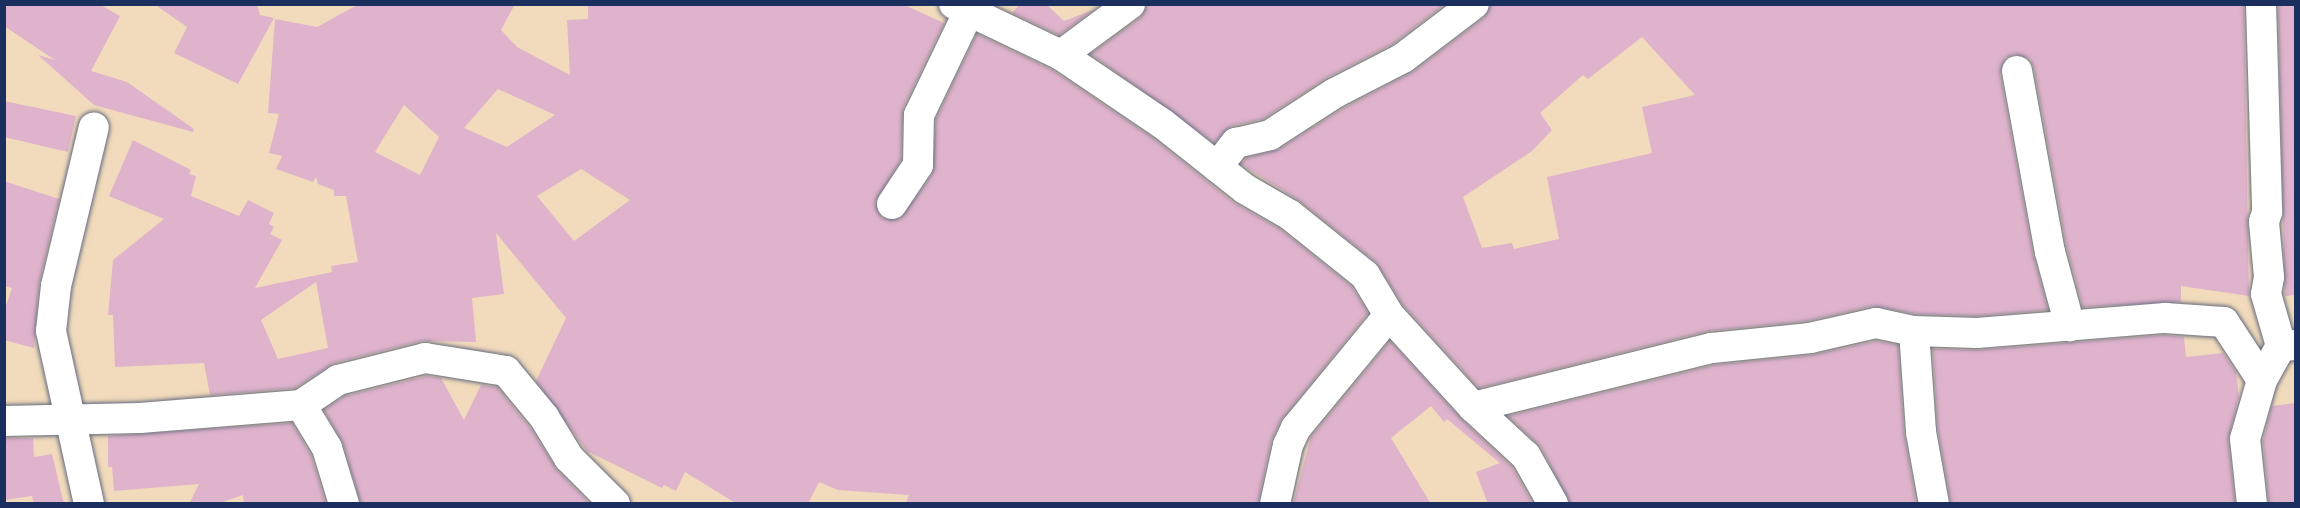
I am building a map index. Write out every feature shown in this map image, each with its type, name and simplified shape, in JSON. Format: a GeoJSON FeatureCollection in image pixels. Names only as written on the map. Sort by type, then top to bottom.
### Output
{"type":"FeatureCollection","features":[{"type":"Feature","properties":{"kind":"street"},"geometry":{"type":"LineString","coordinates":[[1061,55],[1130,4]]}},
{"type":"Feature","properties":{"kind":"street"},"geometry":{"type":"LineString","coordinates":[[1217,167],[1236,143],[1270,135],[1335,93],[1404,58],[1474,4]]}},
{"type":"Feature","properties":{"kind":"street"},"geometry":{"type":"LineString","coordinates":[[2252,504],[2244,439],[2262,380],[2288,345],[2266,294],[2269,277],[2264,222],[2267,212],[2261,4]]}},
{"type":"Feature","properties":{"kind":"street"},"geometry":{"type":"LineString","coordinates":[[892,204],[918,165],[919,115],[961,8],[1061,55],[1163,124],[1217,167],[1290,215],[1365,275],[1389,315],[1473,407],[1526,456],[1553,504]]}},
{"type":"Feature","properties":{"kind":"street"},"geometry":{"type":"LineString","coordinates":[[2017,71],[2050,252],[2070,326]]}},
{"type":"Feature","properties":{"kind":"street"},"geometry":{"type":"LineString","coordinates":[[89,504],[68,417],[51,331],[56,286],[94,127]]}},
{"type":"Feature","properties":{"kind":"street"},"geometry":{"type":"LineString","coordinates":[[1275,504],[1288,445],[1296,428],[1389,315]]}},
{"type":"Feature","properties":{"kind":"street"},"geometry":{"type":"LineString","coordinates":[[1473,407],[1712,348],[1810,338],[1876,323],[1914,331],[1977,333],[2165,318],[2224,322],[2262,380]]}},
{"type":"Feature","properties":{"kind":"street"},"geometry":{"type":"LineString","coordinates":[[1914,331],[1922,432],[1934,504]]}},
{"type":"Feature","properties":{"kind":"street"},"geometry":{"type":"LineString","coordinates":[[4,421],[68,417],[140,418],[301,405],[338,380],[425,358],[506,371],[544,417],[569,458],[615,504]]}},
{"type":"Feature","properties":{"kind":"street"},"geometry":{"type":"LineString","coordinates":[[301,405],[327,448],[344,504]]}},
{"type":"Feature","properties":{"kind":"building"},"geometry":{"type":"Polygon","coordinates":[[[4,4],[99,4],[120,16],[91,71],[127,82],[194,129],[193,132],[94,105],[38,55],[55,60],[4,26],[4,4]]]}},
{"type":"Feature","properties":{"kind":"building"},"geometry":{"type":"Polygon","coordinates":[[[154,4],[257,4],[260,15],[274,18],[238,84],[174,53],[187,27],[154,4]]]}},
{"type":"Feature","properties":{"kind":"building"},"geometry":{"type":"Polygon","coordinates":[[[359,4],[515,4],[501,30],[517,47],[570,75],[567,20],[588,19],[588,4],[902,4],[944,23],[903,108],[901,160],[875,202],[882,218],[900,219],[932,175],[936,119],[977,34],[1052,70],[1153,138],[1234,203],[1280,229],[1352,287],[1368,313],[1281,420],[1271,441],[1258,504],[905,504],[909,495],[838,490],[819,482],[808,504],[737,504],[685,472],[676,491],[664,485],[662,488],[587,451],[536,381],[566,318],[496,233],[504,294],[472,298],[476,342],[421,341],[334,363],[295,388],[210,395],[204,363],[115,367],[113,315],[108,315],[113,260],[164,219],[109,196],[133,140],[191,170],[189,174],[196,176],[191,196],[239,216],[248,200],[274,213],[269,224],[274,227],[270,234],[282,240],[255,288],[332,272],[331,266],[358,262],[346,196],[334,196],[334,190],[318,184],[316,177],[313,182],[276,169],[282,156],[269,153],[279,114],[268,113],[275,19],[317,27],[359,4]],[[498,89],[464,128],[507,147],[555,115],[498,89]],[[404,105],[375,152],[420,175],[439,137],[404,105]],[[581,169],[537,196],[574,241],[630,200],[581,169]],[[316,282],[261,320],[278,359],[328,348],[316,282]]]}},
{"type":"Feature","properties":{"kind":"building"},"geometry":{"type":"Polygon","coordinates":[[[1020,4],[1046,4],[1064,21],[1093,10],[1059,35],[1012,13],[1020,4]]]}},
{"type":"Feature","properties":{"kind":"building"},"geometry":{"type":"Polygon","coordinates":[[[1148,4],[1445,4],[1394,43],[1326,78],[1263,119],[1231,126],[1214,143],[1091,54],[1140,18],[1148,4]]]}},
{"type":"Feature","properties":{"kind":"building"},"geometry":{"type":"Polygon","coordinates":[[[1491,4],[2244,4],[2249,296],[2181,286],[2181,302],[2083,307],[2067,248],[2034,68],[2030,59],[2014,54],[2005,58],[2000,74],[2033,255],[2048,310],[1977,316],[1916,314],[1872,306],[1807,321],[1708,331],[1479,388],[1403,305],[1376,262],[1301,202],[1241,164],[1246,158],[1279,149],[1344,108],[1413,72],[1484,18],[1491,4]],[[1642,37],[1588,79],[1583,75],[1540,113],[1552,130],[1532,151],[1463,197],[1482,248],[1512,243],[1514,249],[1559,239],[1547,177],[1652,153],[1642,107],[1695,95],[1642,37]]]}},
{"type":"Feature","properties":{"kind":"building"},"geometry":{"type":"Polygon","coordinates":[[[2278,4],[2295,4],[2295,295],[2285,296],[2278,4]]]}},
{"type":"Feature","properties":{"kind":"building"},"geometry":{"type":"Polygon","coordinates":[[[4,101],[76,116],[68,152],[4,137],[4,101]]]}},
{"type":"Feature","properties":{"kind":"building"},"geometry":{"type":"Polygon","coordinates":[[[4,181],[59,199],[39,284],[34,348],[4,340],[4,311],[12,288],[4,286],[4,181]]]}},
{"type":"Feature","properties":{"kind":"building"},"geometry":{"type":"Polygon","coordinates":[[[2165,335],[2184,337],[2186,357],[2223,353],[2236,372],[2239,396],[2228,440],[2235,504],[1951,504],[1938,430],[1933,349],[1978,350],[2165,335]]]}},
{"type":"Feature","properties":{"kind":"building"},"geometry":{"type":"Polygon","coordinates":[[[1390,341],[1461,419],[1512,467],[1533,504],[1488,504],[1476,472],[1500,463],[1447,419],[1444,422],[1431,406],[1391,438],[1431,504],[1293,504],[1311,437],[1390,341]]]}},
{"type":"Feature","properties":{"kind":"building"},"geometry":{"type":"Polygon","coordinates":[[[1876,341],[1898,345],[1904,433],[1916,504],[1570,504],[1541,447],[1508,416],[1715,365],[1812,355],[1876,341]]]}},
{"type":"Feature","properties":{"kind":"building"},"geometry":{"type":"Polygon","coordinates":[[[426,376],[441,378],[464,420],[481,385],[497,387],[531,429],[557,470],[590,504],[361,504],[343,443],[324,410],[345,396],[426,376]]]}},
{"type":"Feature","properties":{"kind":"building"},"geometry":{"type":"Polygon","coordinates":[[[2295,403],[2295,504],[2269,504],[2263,441],[2272,406],[2295,403]]]}},
{"type":"Feature","properties":{"kind":"building"},"geometry":{"type":"Polygon","coordinates":[[[292,423],[311,455],[326,504],[244,504],[243,495],[217,504],[189,504],[199,484],[114,491],[112,467],[108,467],[108,436],[292,423]]]}},
{"type":"Feature","properties":{"kind":"building"},"geometry":{"type":"Polygon","coordinates":[[[4,438],[33,438],[34,457],[52,454],[64,504],[34,504],[32,496],[4,500],[4,438]]]}}]}
